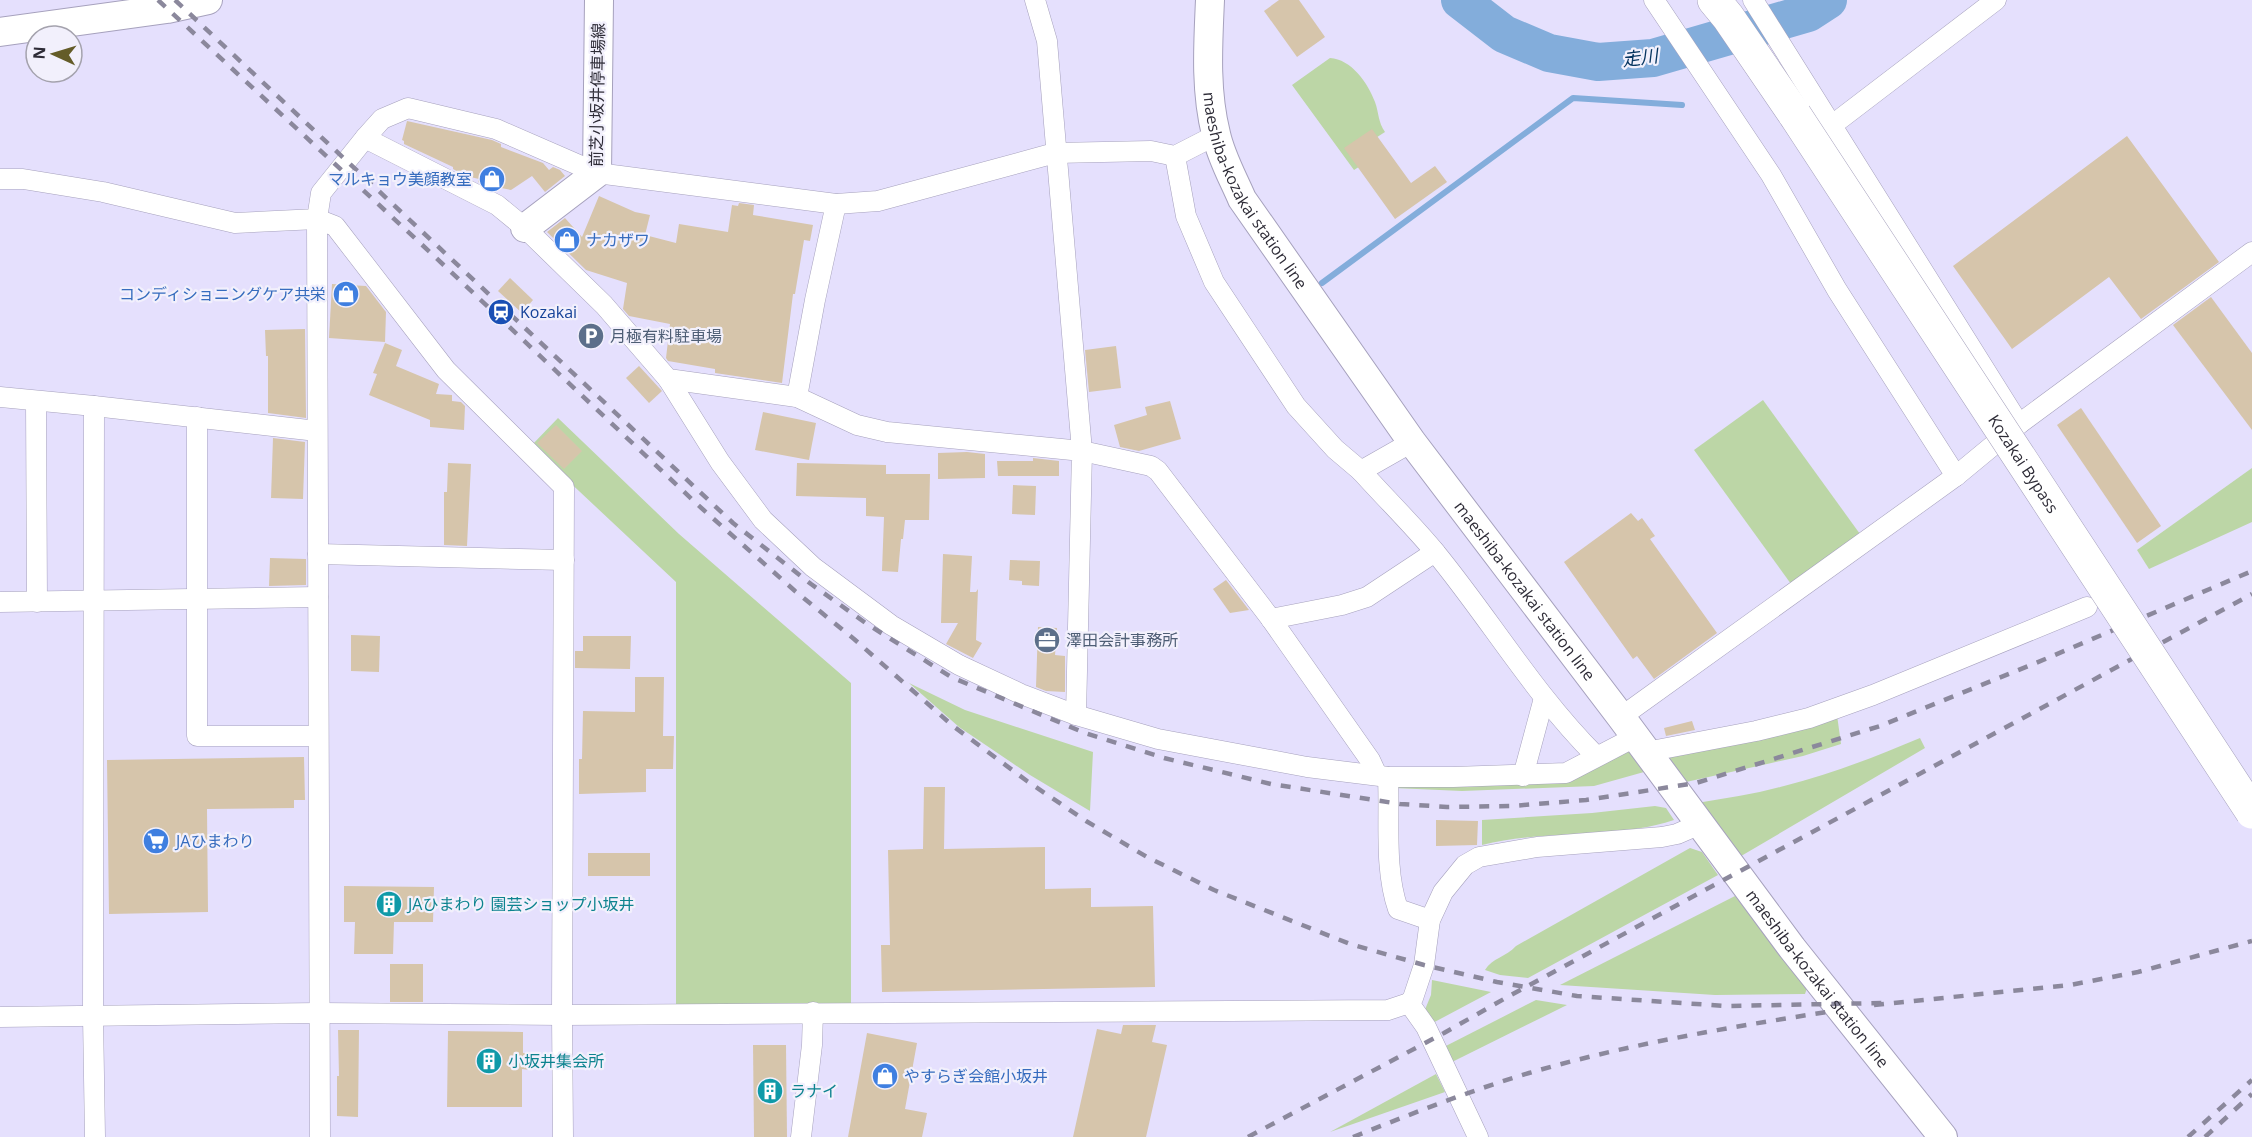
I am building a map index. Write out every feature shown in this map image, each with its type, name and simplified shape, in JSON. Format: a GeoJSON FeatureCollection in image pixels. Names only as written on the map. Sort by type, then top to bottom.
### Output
{"type":"FeatureCollection","features":[{"type":"Feature","properties":{"kind":"highway","name":"Kozakai Bypass"},"geometry":{"type":"LineString","coordinates":[[1729,4],[1795,115],[2252,812]]}},
{"type":"Feature","properties":{"kind":"main road"},"geometry":{"type":"LineString","coordinates":[[0,32],[167,9],[208,0]]}},
{"type":"Feature","properties":{"kind":"main road","name":"前芝小坂井停車場線"},"geometry":{"type":"LineString","coordinates":[[525,228],[597,173],[599,0]]}},
{"type":"Feature","properties":{"kind":"main road","name":"maeshiba-kozakai station line"},"geometry":{"type":"LineString","coordinates":[[1210,0],[1208,88],[1216,135],[1242,199],[1412,442],[1792,948],[1942,1137]]}},
{"type":"Feature","properties":{"kind":"street"},"geometry":{"type":"LineString","coordinates":[[1035,0],[1047,41],[1082,451],[1076,715]]}},
{"type":"Feature","properties":{"kind":"street"},"geometry":{"type":"LineString","coordinates":[[1654,0],[1771,175],[1837,290],[1956,476]]}},
{"type":"Feature","properties":{"kind":"street"},"geometry":{"type":"LineString","coordinates":[[1831,126],[1996,0]]}},
{"type":"Feature","properties":{"kind":"street"},"geometry":{"type":"LineString","coordinates":[[1729,4],[1831,126],[2019,423]]}},
{"type":"Feature","properties":{"kind":"street"},"geometry":{"type":"LineString","coordinates":[[320,1137],[317,219],[321,193],[365,138],[382,119],[408,108],[496,129],[597,173],[836,204],[878,201],[1055,153],[1151,151],[1175,156],[1216,135]]}},
{"type":"Feature","properties":{"kind":"street"},"geometry":{"type":"LineString","coordinates":[[365,138],[497,205],[525,228],[604,305],[668,379],[720,462],[763,520],[813,567],[891,625],[959,665],[1022,694],[1076,715],[1158,739],[1244,757],[1382,776],[1523,776],[1566,773],[1634,735],[2019,423],[2252,252]]}},
{"type":"Feature","properties":{"kind":"street"},"geometry":{"type":"LineString","coordinates":[[1175,156],[1186,216],[1214,282],[1296,406],[1435,552],[1544,698],[1596,756]]}},
{"type":"Feature","properties":{"kind":"street"},"geometry":{"type":"LineString","coordinates":[[0,179],[23,179],[103,192],[234,223],[317,219],[335,226],[446,370],[564,487],[563,1137]]}},
{"type":"Feature","properties":{"kind":"street"},"geometry":{"type":"LineString","coordinates":[[797,397],[836,204]]}},
{"type":"Feature","properties":{"kind":"street"},"geometry":{"type":"LineString","coordinates":[[668,379],[797,397],[857,425],[887,432],[1082,451],[1151,466],[1158,471],[1271,619],[1382,776],[1394,897],[1398,909],[1430,920]]}},
{"type":"Feature","properties":{"kind":"street"},"geometry":{"type":"LineString","coordinates":[[0,397],[317,431]]}},
{"type":"Feature","properties":{"kind":"street"},"geometry":{"type":"LineString","coordinates":[[36,400],[38,602]]}},
{"type":"Feature","properties":{"kind":"street"},"geometry":{"type":"LineString","coordinates":[[94,406],[93,1016],[95,1137]]}},
{"type":"Feature","properties":{"kind":"street"},"geometry":{"type":"LineString","coordinates":[[197,417],[197,736],[318,736]]}},
{"type":"Feature","properties":{"kind":"street"},"geometry":{"type":"LineString","coordinates":[[1360,471],[1412,442]]}},
{"type":"Feature","properties":{"kind":"street"},"geometry":{"type":"LineString","coordinates":[[1271,619],[1342,605],[1367,597],[1435,552]]}},
{"type":"Feature","properties":{"kind":"street"},"geometry":{"type":"LineString","coordinates":[[318,554],[564,560]]}},
{"type":"Feature","properties":{"kind":"street"},"geometry":{"type":"LineString","coordinates":[[0,603],[318,597]]}},
{"type":"Feature","properties":{"kind":"street"},"geometry":{"type":"LineString","coordinates":[[1634,735],[1756,731],[1809,718],[1874,695],[2087,607]]}},
{"type":"Feature","properties":{"kind":"street"},"geometry":{"type":"LineString","coordinates":[[1523,776],[1544,698]]}},
{"type":"Feature","properties":{"kind":"street"},"geometry":{"type":"LineString","coordinates":[[0,1017],[319,1013],[562,1015],[1388,1010],[1409,1003],[1418,988],[1424,966],[1430,920],[1443,892],[1465,865],[1479,857],[1537,847],[1662,837],[1677,834],[1700,824]]}},
{"type":"Feature","properties":{"kind":"street"},"geometry":{"type":"LineString","coordinates":[[1409,1003],[1426,1027],[1478,1137]]}},
{"type":"Feature","properties":{"kind":"street"},"geometry":{"type":"LineString","coordinates":[[801,1137],[812,1044],[813,1012]]}},
{"type":"Feature","properties":{"kind":"green space"},"geometry":{"type":"Polygon","coordinates":[[[1330,58],[1338,59],[1358,73],[1375,102],[1385,132],[1360,148],[1368,161],[1354,170],[1292,85],[1330,58]]]}},
{"type":"Feature","properties":{"kind":"green space"},"geometry":{"type":"Polygon","coordinates":[[[1763,400],[1860,534],[1791,584],[1694,450],[1763,400]]]}},
{"type":"Feature","properties":{"kind":"green space"},"geometry":{"type":"Polygon","coordinates":[[[558,418],[679,534],[851,683],[851,1004],[676,1006],[676,582],[531,446],[558,418]]]}},
{"type":"Feature","properties":{"kind":"green space"},"geometry":{"type":"Polygon","coordinates":[[[2252,468],[2252,522],[2149,569],[2137,550],[2252,468]]]}},
{"type":"Feature","properties":{"kind":"green space"},"geometry":{"type":"Polygon","coordinates":[[[909,683],[965,710],[1093,752],[1090,811],[1030,775],[959,727],[909,683]]]}},
{"type":"Feature","properties":{"kind":"green space"},"geometry":{"type":"Polygon","coordinates":[[[1837,715],[1841,744],[1803,756],[1686,782],[1667,758],[1759,737],[1837,715]]]}},
{"type":"Feature","properties":{"kind":"green space"},"geometry":{"type":"Polygon","coordinates":[[[1920,738],[1925,748],[1736,859],[1697,803],[1763,791],[1801,781],[1853,765],[1920,738]]]}},
{"type":"Feature","properties":{"kind":"green space"},"geometry":{"type":"Polygon","coordinates":[[[1630,749],[1644,772],[1594,786],[1462,791],[1394,788],[1393,780],[1531,780],[1630,749]]]}},
{"type":"Feature","properties":{"kind":"green space"},"geometry":{"type":"Polygon","coordinates":[[[1655,806],[1666,808],[1674,820],[1627,830],[1530,837],[1482,845],[1482,820],[1592,813],[1655,806]]]}},
{"type":"Feature","properties":{"kind":"green space"},"geometry":{"type":"Polygon","coordinates":[[[1690,848],[1702,852],[1718,875],[1528,978],[1500,975],[1485,970],[1491,963],[1516,946],[1690,848]]]}},
{"type":"Feature","properties":{"kind":"green space"},"geometry":{"type":"Polygon","coordinates":[[[1735,896],[1807,988],[1805,994],[1715,995],[1560,985],[1735,896]]]}},
{"type":"Feature","properties":{"kind":"green space"},"geometry":{"type":"Polygon","coordinates":[[[1432,980],[1491,992],[1429,1025],[1424,1012],[1431,995],[1432,980]]]}},
{"type":"Feature","properties":{"kind":"green space"},"geometry":{"type":"Polygon","coordinates":[[[1536,1000],[1567,1005],[1446,1065],[1438,1050],[1536,1000]]]}},
{"type":"Feature","properties":{"kind":"green space"},"geometry":{"type":"Polygon","coordinates":[[[1436,1074],[1445,1092],[1330,1132],[1436,1074]]]}},
{"type":"Feature","properties":{"kind":"building"},"geometry":{"type":"Polygon","coordinates":[[[1279,0],[1299,0],[1325,37],[1297,57],[1264,11],[1279,0]]]}},
{"type":"Feature","properties":{"kind":"building"},"geometry":{"type":"Polygon","coordinates":[[[407,121],[492,140],[501,144],[501,147],[543,163],[549,170],[553,167],[560,170],[565,176],[545,192],[532,176],[511,190],[482,184],[478,182],[479,179],[466,176],[453,167],[404,144],[402,140],[407,121]]]}},
{"type":"Feature","properties":{"kind":"building"},"geometry":{"type":"Polygon","coordinates":[[[1372,129],[1411,183],[1435,166],[1447,182],[1395,219],[1344,148],[1372,129]]]}},
{"type":"Feature","properties":{"kind":"building"},"geometry":{"type":"Polygon","coordinates":[[[2127,136],[2219,262],[2141,319],[2109,277],[2012,349],[1953,266],[2127,136]]]}},
{"type":"Feature","properties":{"kind":"building"},"geometry":{"type":"Polygon","coordinates":[[[599,196],[635,212],[650,215],[645,235],[676,243],[679,224],[728,232],[732,205],[738,206],[739,203],[754,205],[753,215],[813,225],[810,241],[804,240],[795,294],[793,294],[782,383],[715,373],[715,369],[668,361],[666,358],[670,324],[629,316],[623,309],[627,283],[586,270],[547,232],[565,218],[582,237],[599,196]]]}},
{"type":"Feature","properties":{"kind":"building"},"geometry":{"type":"Polygon","coordinates":[[[510,278],[533,300],[522,313],[498,291],[510,278]]]}},
{"type":"Feature","properties":{"kind":"building"},"geometry":{"type":"Polygon","coordinates":[[[332,284],[366,286],[386,312],[385,342],[329,338],[332,284]]]}},
{"type":"Feature","properties":{"kind":"building"},"geometry":{"type":"Polygon","coordinates":[[[2211,297],[2252,353],[2252,430],[2173,325],[2211,297]]]}},
{"type":"Feature","properties":{"kind":"building"},"geometry":{"type":"Polygon","coordinates":[[[305,329],[306,418],[268,413],[268,356],[266,356],[265,330],[305,329]]]}},
{"type":"Feature","properties":{"kind":"building"},"geometry":{"type":"Polygon","coordinates":[[[385,343],[402,350],[396,366],[439,384],[436,394],[452,395],[452,401],[461,402],[465,406],[464,430],[430,427],[430,420],[369,395],[377,374],[373,373],[385,343]]]}},
{"type":"Feature","properties":{"kind":"building"},"geometry":{"type":"Polygon","coordinates":[[[1116,346],[1121,388],[1089,392],[1085,350],[1116,346]]]}},
{"type":"Feature","properties":{"kind":"building"},"geometry":{"type":"Polygon","coordinates":[[[639,366],[662,391],[649,403],[626,378],[639,366]]]}},
{"type":"Feature","properties":{"kind":"building"},"geometry":{"type":"Polygon","coordinates":[[[1170,401],[1181,439],[1139,451],[1120,447],[1114,425],[1147,415],[1145,407],[1170,401]]]}},
{"type":"Feature","properties":{"kind":"building"},"geometry":{"type":"Polygon","coordinates":[[[2081,408],[2161,526],[2137,543],[2057,425],[2081,408]]]}},
{"type":"Feature","properties":{"kind":"building"},"geometry":{"type":"Polygon","coordinates":[[[763,412],[816,423],[809,460],[755,450],[763,412]]]}},
{"type":"Feature","properties":{"kind":"building"},"geometry":{"type":"Polygon","coordinates":[[[556,425],[582,451],[564,469],[537,443],[556,425]]]}},
{"type":"Feature","properties":{"kind":"building"},"geometry":{"type":"Polygon","coordinates":[[[273,438],[305,442],[303,499],[271,498],[273,438]]]}},
{"type":"Feature","properties":{"kind":"building"},"geometry":{"type":"Polygon","coordinates":[[[938,453],[985,454],[985,478],[938,479],[938,453]]]}},
{"type":"Feature","properties":{"kind":"building"},"geometry":{"type":"Polygon","coordinates":[[[1033,458],[1059,461],[1059,476],[998,476],[997,461],[1033,461],[1033,458]]]}},
{"type":"Feature","properties":{"kind":"building"},"geometry":{"type":"Polygon","coordinates":[[[448,463],[471,464],[467,546],[444,545],[444,492],[447,492],[448,463]]]}},
{"type":"Feature","properties":{"kind":"building"},"geometry":{"type":"Polygon","coordinates":[[[797,463],[886,465],[886,474],[930,474],[929,520],[905,520],[898,572],[882,571],[884,517],[866,516],[866,498],[796,496],[797,463]]]}},
{"type":"Feature","properties":{"kind":"building"},"geometry":{"type":"Polygon","coordinates":[[[1013,485],[1036,486],[1035,515],[1012,514],[1013,485]]]}},
{"type":"Feature","properties":{"kind":"building"},"geometry":{"type":"Polygon","coordinates":[[[1631,513],[1638,521],[1642,518],[1655,536],[1650,539],[1717,633],[1654,679],[1637,656],[1633,659],[1564,562],[1631,513]]]}},
{"type":"Feature","properties":{"kind":"building"},"geometry":{"type":"Polygon","coordinates":[[[943,554],[972,556],[970,592],[976,592],[978,589],[976,640],[982,643],[973,658],[946,644],[958,623],[941,623],[943,554]]]}},
{"type":"Feature","properties":{"kind":"building"},"geometry":{"type":"Polygon","coordinates":[[[270,558],[306,559],[306,585],[269,586],[270,558]]]}},
{"type":"Feature","properties":{"kind":"building"},"geometry":{"type":"Polygon","coordinates":[[[1010,560],[1040,561],[1039,586],[1022,585],[1022,581],[1009,580],[1010,560]]]}},
{"type":"Feature","properties":{"kind":"building"},"geometry":{"type":"Polygon","coordinates":[[[1226,580],[1249,610],[1230,613],[1213,589],[1226,580]]]}},
{"type":"Feature","properties":{"kind":"building"},"geometry":{"type":"Polygon","coordinates":[[[1038,627],[1057,628],[1055,655],[1065,656],[1065,692],[1046,691],[1036,687],[1038,627]]]}},
{"type":"Feature","properties":{"kind":"building"},"geometry":{"type":"Polygon","coordinates":[[[351,635],[380,636],[379,672],[351,671],[351,635]]]}},
{"type":"Feature","properties":{"kind":"building"},"geometry":{"type":"Polygon","coordinates":[[[583,636],[631,636],[630,669],[575,668],[575,651],[583,651],[583,636]]]}},
{"type":"Feature","properties":{"kind":"building"},"geometry":{"type":"Polygon","coordinates":[[[635,677],[664,677],[663,736],[674,736],[673,769],[646,769],[646,792],[579,794],[583,711],[635,712],[635,677]]]}},
{"type":"Feature","properties":{"kind":"building"},"geometry":{"type":"Polygon","coordinates":[[[1692,721],[1695,730],[1666,736],[1664,728],[1692,721]]]}},
{"type":"Feature","properties":{"kind":"building"},"geometry":{"type":"Polygon","coordinates":[[[304,757],[305,800],[294,800],[294,808],[207,809],[208,912],[109,914],[107,760],[304,757]]]}},
{"type":"Feature","properties":{"kind":"building"},"geometry":{"type":"Polygon","coordinates":[[[924,787],[945,787],[944,849],[1045,847],[1045,889],[1091,888],[1091,907],[1153,906],[1155,987],[882,992],[881,945],[890,945],[888,850],[923,849],[924,787]]]}},
{"type":"Feature","properties":{"kind":"building"},"geometry":{"type":"Polygon","coordinates":[[[1436,820],[1478,821],[1477,845],[1436,846],[1436,820]]]}},
{"type":"Feature","properties":{"kind":"building"},"geometry":{"type":"Polygon","coordinates":[[[588,853],[650,853],[650,876],[588,876],[588,853]]]}},
{"type":"Feature","properties":{"kind":"building","name":"JAひまわり 園芸ショップ小坂井"},"geometry":{"type":"Polygon","coordinates":[[[344,886],[434,887],[433,922],[394,922],[393,954],[354,954],[355,922],[344,922],[344,886]]]}},
{"type":"Feature","properties":{"kind":"building"},"geometry":{"type":"Polygon","coordinates":[[[390,964],[423,964],[423,1002],[390,1002],[390,964]]]}},
{"type":"Feature","properties":{"kind":"building"},"geometry":{"type":"Polygon","coordinates":[[[1123,1025],[1156,1025],[1152,1042],[1167,1045],[1146,1137],[1073,1137],[1097,1029],[1121,1034],[1123,1025]]]}},
{"type":"Feature","properties":{"kind":"building"},"geometry":{"type":"Polygon","coordinates":[[[338,1030],[359,1030],[358,1117],[337,1116],[338,1030]]]}},
{"type":"Feature","properties":{"kind":"building","name":"小坂井集会所"},"geometry":{"type":"Polygon","coordinates":[[[448,1031],[523,1032],[523,1053],[530,1053],[530,1070],[522,1069],[522,1107],[447,1107],[448,1031]]]}},
{"type":"Feature","properties":{"kind":"building","name":"やすらぎ会館小坂井"},"geometry":{"type":"Polygon","coordinates":[[[867,1033],[917,1043],[905,1109],[927,1113],[922,1137],[848,1137],[867,1033]]]}},
{"type":"Feature","properties":{"kind":"building","name":"ラナイ"},"geometry":{"type":"Polygon","coordinates":[[[753,1045],[786,1045],[787,1137],[754,1137],[753,1045]]]}},
{"type":"Feature","properties":{"kind":"waterway","name":"走川"},"geometry":{"type":"LineString","coordinates":[[1460,0],[1504,34],[1549,53],[1598,62],[1653,58],[1808,13],[1828,0]]}},
{"type":"Feature","properties":{"kind":"waterway"},"geometry":{"type":"LineString","coordinates":[[1322,283],[1573,98],[1682,105]]}},
{"type":"Feature","properties":{"kind":"railway"},"geometry":{"type":"LineString","coordinates":[[158,0],[698,505],[795,591],[854,639],[953,726],[1086,821],[1147,857],[1214,890],[1350,944],[1424,965],[1497,982],[1577,996],[1726,1006],[1882,1003]]}},
{"type":"Feature","properties":{"kind":"railway"},"geometry":{"type":"LineString","coordinates":[[175,0],[733,523],[811,584],[867,624],[951,677],[1085,733],[1164,758],[1271,784],[1400,804],[1447,807],[1512,806],[1586,800],[1696,783],[1880,726],[2036,663],[2252,571]]}},
{"type":"Feature","properties":{"kind":"railway"},"geometry":{"type":"LineString","coordinates":[[1248,1137],[2252,594]]}},
{"type":"Feature","properties":{"kind":"railway"},"geometry":{"type":"LineString","coordinates":[[1874,1005],[2070,985],[2138,972],[2252,941]]}},
{"type":"Feature","properties":{"kind":"railway"},"geometry":{"type":"LineString","coordinates":[[1353,1137],[1484,1087],[1604,1053],[1756,1023],[1833,1011]]}},
{"type":"Feature","properties":{"kind":"railway"},"geometry":{"type":"LineString","coordinates":[[2188,1137],[2252,1080]]}},
{"type":"Feature","properties":{"kind":"railway"},"geometry":{"type":"LineString","coordinates":[[2205,1137],[2252,1094]]}},
{"type":"Feature","properties":{"kind":"place","name":"マルキョウ美顔教室"},"geometry":{"type":"Point","coordinates":[492,179]}},
{"type":"Feature","properties":{"kind":"place","name":"ナカザワ"},"geometry":{"type":"Point","coordinates":[567,240]}},
{"type":"Feature","properties":{"kind":"place","name":"コンディショニングケア共栄"},"geometry":{"type":"Point","coordinates":[346,294]}},
{"type":"Feature","properties":{"kind":"place","name":"Kozakai"},"geometry":{"type":"Point","coordinates":[501,312]}},
{"type":"Feature","properties":{"kind":"place","name":"月極有料駐車場"},"geometry":{"type":"Point","coordinates":[591,336]}},
{"type":"Feature","properties":{"kind":"place","name":"澤田会計事務所"},"geometry":{"type":"Point","coordinates":[1047,640]}},
{"type":"Feature","properties":{"kind":"place","name":"JAひまわり"},"geometry":{"type":"Point","coordinates":[156,841]}},
{"type":"Feature","properties":{"kind":"place","name":"JAひまわり 園芸ショップ小坂井"},"geometry":{"type":"Point","coordinates":[389,904]}},
{"type":"Feature","properties":{"kind":"place","name":"小坂井集会所"},"geometry":{"type":"Point","coordinates":[489,1061]}},
{"type":"Feature","properties":{"kind":"place","name":"やすらぎ会館小坂井"},"geometry":{"type":"Point","coordinates":[885,1076]}},
{"type":"Feature","properties":{"kind":"place","name":"ラナイ"},"geometry":{"type":"Point","coordinates":[770,1091]}}]}
